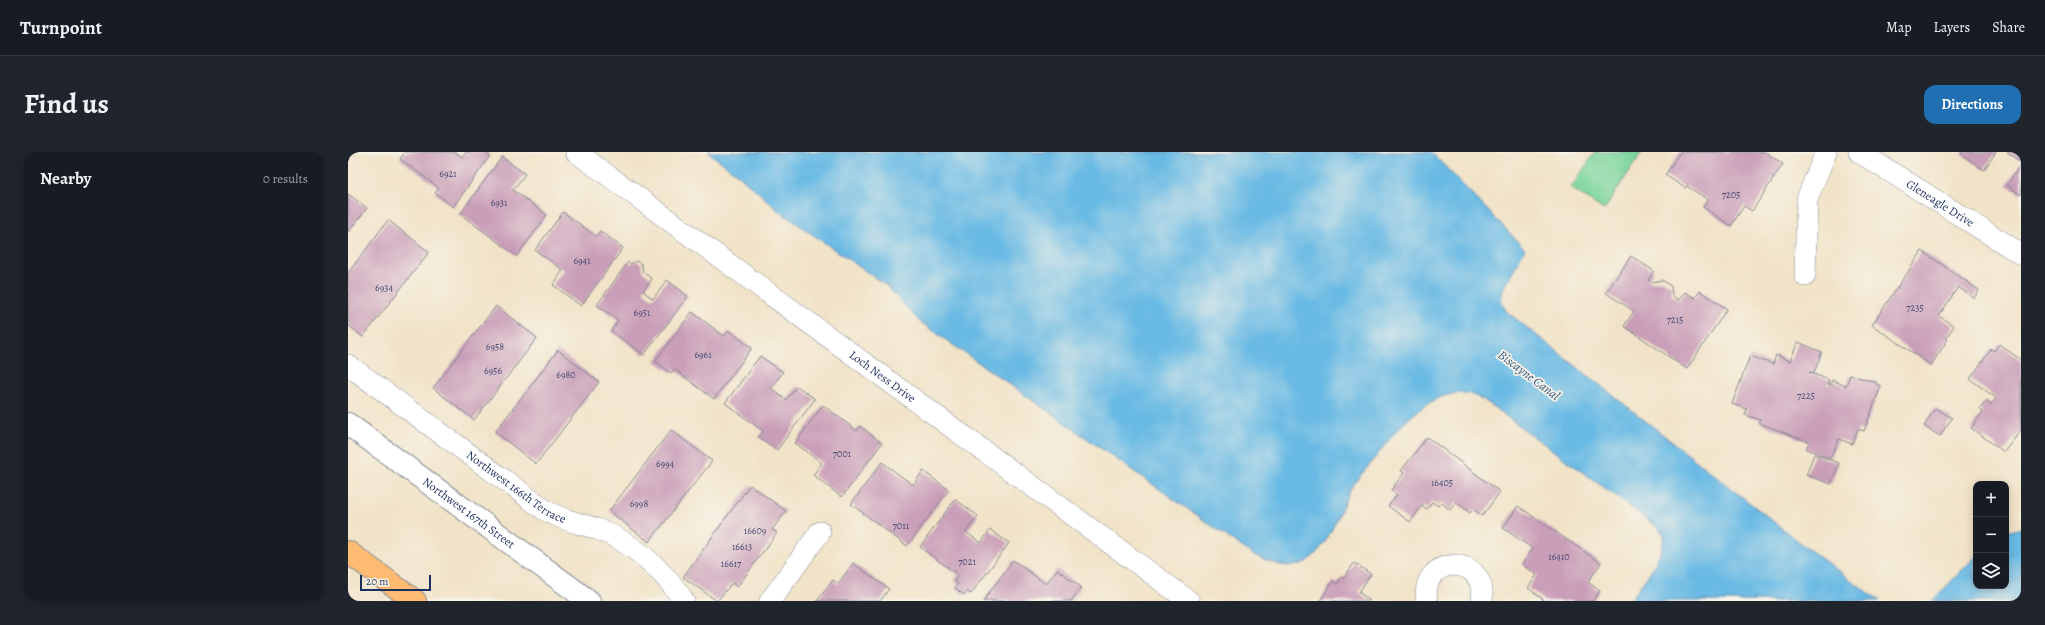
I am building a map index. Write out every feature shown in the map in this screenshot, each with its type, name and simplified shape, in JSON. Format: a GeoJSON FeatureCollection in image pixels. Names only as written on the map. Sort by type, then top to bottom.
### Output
{"type":"FeatureCollection","features":[{"type":"Feature","properties":{"kind":"highway"},"geometry":{"type":"LineString","coordinates":[[348,552],[415,601]]}},
{"type":"Feature","properties":{"kind":"street","name":"Loch Ness Drive"},"geometry":{"type":"LineString","coordinates":[[576,152],[1189,601]]}},
{"type":"Feature","properties":{"kind":"street"},"geometry":{"type":"LineString","coordinates":[[1805,276],[1807,199],[1826,152]]}},
{"type":"Feature","properties":{"kind":"street","name":"Gleneagle Drive"},"geometry":{"type":"LineString","coordinates":[[1859,152],[2021,254]]}},
{"type":"Feature","properties":{"kind":"street","name":"Northwest 166th Terrace"},"geometry":{"type":"LineString","coordinates":[[348,365],[545,510],[564,519],[608,533],[650,561],[672,582],[684,601]]}},
{"type":"Feature","properties":{"kind":"street","name":"Northwest 167th Street"},"geometry":{"type":"LineString","coordinates":[[348,424],[590,601]]}},
{"type":"Feature","properties":{"kind":"street"},"geometry":{"type":"LineString","coordinates":[[770,601],[820,532]]}},
{"type":"Feature","properties":{"kind":"street"},"geometry":{"type":"LineString","coordinates":[[1427,601],[1427,583],[1432,575],[1440,568],[1449,565],[1459,565],[1469,569],[1476,575],[1482,588],[1482,601]]}},
{"type":"Feature","properties":{"kind":"green space"},"geometry":{"type":"Polygon","coordinates":[[[1595,152],[1642,152],[1604,210],[1571,188],[1595,152]]]}},
{"type":"Feature","properties":{"kind":"water","name":"Biscayne Canal"},"geometry":{"type":"Polygon","coordinates":[[[708,152],[1431,152],[1525,249],[1503,289],[1501,302],[1507,312],[1807,548],[1880,601],[1630,601],[1652,569],[1660,552],[1664,534],[1656,526],[1484,400],[1466,393],[1449,395],[1436,399],[1423,407],[1400,428],[1351,488],[1331,532],[1317,552],[1308,560],[1299,565],[1293,566],[1281,565],[1268,561],[1252,554],[919,321],[887,286],[780,212],[740,176],[708,152]]]}},
{"type":"Feature","properties":{"kind":"water"},"geometry":{"type":"Polygon","coordinates":[[[2021,528],[2021,601],[1932,601],[1973,559],[1973,589],[2009,589],[2009,531],[2021,528]]]}},
{"type":"Feature","properties":{"kind":"building"},"geometry":{"type":"Polygon","coordinates":[[[405,152],[455,152],[462,157],[466,152],[485,152],[490,156],[453,207],[435,193],[439,188],[400,159],[405,152]]]}},
{"type":"Feature","properties":{"kind":"building"},"geometry":{"type":"Polygon","coordinates":[[[1680,152],[1765,152],[1783,164],[1752,211],[1744,206],[1731,226],[1703,207],[1708,200],[1687,186],[1685,188],[1665,175],[1680,152]]]}},
{"type":"Feature","properties":{"kind":"building"},"geometry":{"type":"Polygon","coordinates":[[[1962,152],[1996,152],[1984,170],[1961,154],[1962,152]]]}},
{"type":"Feature","properties":{"kind":"building"},"geometry":{"type":"Polygon","coordinates":[[[2007,152],[2021,152],[2021,162],[2007,152]]]}},
{"type":"Feature","properties":{"kind":"building"},"geometry":{"type":"Polygon","coordinates":[[[502,157],[525,174],[513,190],[547,215],[517,256],[460,214],[502,157]]]}},
{"type":"Feature","properties":{"kind":"building"},"geometry":{"type":"Polygon","coordinates":[[[2021,163],[2021,195],[2007,185],[2021,163]]]}},
{"type":"Feature","properties":{"kind":"building"},"geometry":{"type":"Polygon","coordinates":[[[348,194],[367,208],[348,232],[348,194]]]}},
{"type":"Feature","properties":{"kind":"building"},"geometry":{"type":"Polygon","coordinates":[[[563,212],[596,236],[600,231],[623,248],[581,306],[553,285],[563,270],[535,250],[563,212]]]}},
{"type":"Feature","properties":{"kind":"building"},"geometry":{"type":"Polygon","coordinates":[[[388,220],[429,252],[363,337],[348,325],[348,273],[388,220]]]}},
{"type":"Feature","properties":{"kind":"building"},"geometry":{"type":"Polygon","coordinates":[[[1922,251],[1979,290],[1974,298],[1958,287],[1939,316],[1954,326],[1946,338],[1948,339],[1931,365],[1872,325],[1922,251]]]}},
{"type":"Feature","properties":{"kind":"building"},"geometry":{"type":"Polygon","coordinates":[[[1631,256],[1654,271],[1648,280],[1652,282],[1662,280],[1671,286],[1672,296],[1679,300],[1685,292],[1695,298],[1700,291],[1727,309],[1687,369],[1624,326],[1634,311],[1606,293],[1631,256]]]}},
{"type":"Feature","properties":{"kind":"building"},"geometry":{"type":"Polygon","coordinates":[[[637,261],[642,265],[643,272],[652,279],[643,291],[653,299],[667,280],[688,296],[644,355],[611,331],[618,320],[597,305],[628,262],[630,264],[637,261]]]}},
{"type":"Feature","properties":{"kind":"building"},"geometry":{"type":"Polygon","coordinates":[[[496,306],[537,338],[474,420],[433,388],[496,306]]]}},
{"type":"Feature","properties":{"kind":"building"},"geometry":{"type":"Polygon","coordinates":[[[692,312],[724,336],[729,331],[752,348],[714,399],[674,369],[671,373],[655,361],[692,312]]]}},
{"type":"Feature","properties":{"kind":"building"},"geometry":{"type":"Polygon","coordinates":[[[1798,342],[1822,352],[1814,373],[1809,372],[1829,380],[1827,385],[1830,385],[1832,380],[1846,386],[1850,375],[1876,382],[1876,384],[1881,386],[1864,431],[1858,429],[1852,444],[1839,439],[1830,458],[1806,449],[1809,442],[1759,423],[1761,420],[1745,415],[1747,409],[1732,404],[1750,356],[1773,364],[1776,355],[1790,361],[1798,342]]]}},
{"type":"Feature","properties":{"kind":"building"},"geometry":{"type":"Polygon","coordinates":[[[1999,344],[2021,360],[2021,430],[2004,452],[1971,428],[1983,412],[1980,409],[1986,401],[1991,405],[1996,398],[1970,379],[1991,349],[1994,351],[1999,344]]]}},
{"type":"Feature","properties":{"kind":"building"},"geometry":{"type":"Polygon","coordinates":[[[558,350],[599,382],[536,464],[495,432],[558,350]]]}},
{"type":"Feature","properties":{"kind":"building"},"geometry":{"type":"Polygon","coordinates":[[[760,356],[783,372],[771,388],[786,400],[797,386],[815,399],[777,450],[759,437],[763,431],[725,403],[760,356]]]}},
{"type":"Feature","properties":{"kind":"building"},"geometry":{"type":"Polygon","coordinates":[[[823,405],[857,431],[860,426],[882,443],[842,497],[813,475],[822,463],[795,443],[823,405]]]}},
{"type":"Feature","properties":{"kind":"building"},"geometry":{"type":"Polygon","coordinates":[[[1935,408],[1952,418],[1940,436],[1924,426],[1935,408]]]}},
{"type":"Feature","properties":{"kind":"building"},"geometry":{"type":"Polygon","coordinates":[[[671,430],[712,461],[649,542],[609,511],[671,430]]]}},
{"type":"Feature","properties":{"kind":"building"},"geometry":{"type":"Polygon","coordinates":[[[1427,437],[1500,492],[1482,516],[1473,509],[1470,513],[1456,502],[1450,510],[1441,502],[1438,506],[1432,502],[1427,509],[1422,506],[1410,522],[1388,506],[1397,495],[1391,490],[1404,473],[1401,471],[1427,437]]]}},
{"type":"Feature","properties":{"kind":"building"},"geometry":{"type":"Polygon","coordinates":[[[1814,454],[1839,463],[1831,484],[1806,475],[1814,454]]]}},
{"type":"Feature","properties":{"kind":"building"},"geometry":{"type":"Polygon","coordinates":[[[882,462],[913,485],[923,471],[949,490],[907,546],[851,504],[882,462]]]}},
{"type":"Feature","properties":{"kind":"building"},"geometry":{"type":"Polygon","coordinates":[[[750,485],[786,511],[772,530],[777,533],[737,587],[732,583],[717,601],[683,577],[750,485]]]}},
{"type":"Feature","properties":{"kind":"building"},"geometry":{"type":"Polygon","coordinates":[[[955,499],[978,516],[966,532],[981,543],[990,530],[1009,543],[971,594],[967,591],[964,595],[955,588],[958,584],[954,581],[958,575],[920,547],[955,499]]]}},
{"type":"Feature","properties":{"kind":"building"},"geometry":{"type":"Polygon","coordinates":[[[1518,506],[1601,563],[1588,582],[1600,591],[1593,601],[1542,601],[1543,599],[1528,588],[1537,575],[1522,564],[1533,549],[1503,528],[1518,506]]]}},
{"type":"Feature","properties":{"kind":"building"},"geometry":{"type":"Polygon","coordinates":[[[1013,560],[1046,584],[1057,569],[1081,587],[1071,601],[983,601],[1013,560]]]}},
{"type":"Feature","properties":{"kind":"building"},"geometry":{"type":"Polygon","coordinates":[[[853,563],[889,589],[880,601],[817,601],[833,580],[838,584],[853,563]]]}},
{"type":"Feature","properties":{"kind":"building"},"geometry":{"type":"Polygon","coordinates":[[[1354,563],[1371,574],[1359,592],[1370,601],[1320,601],[1333,581],[1337,584],[1342,577],[1344,578],[1354,563]]]}}]}
